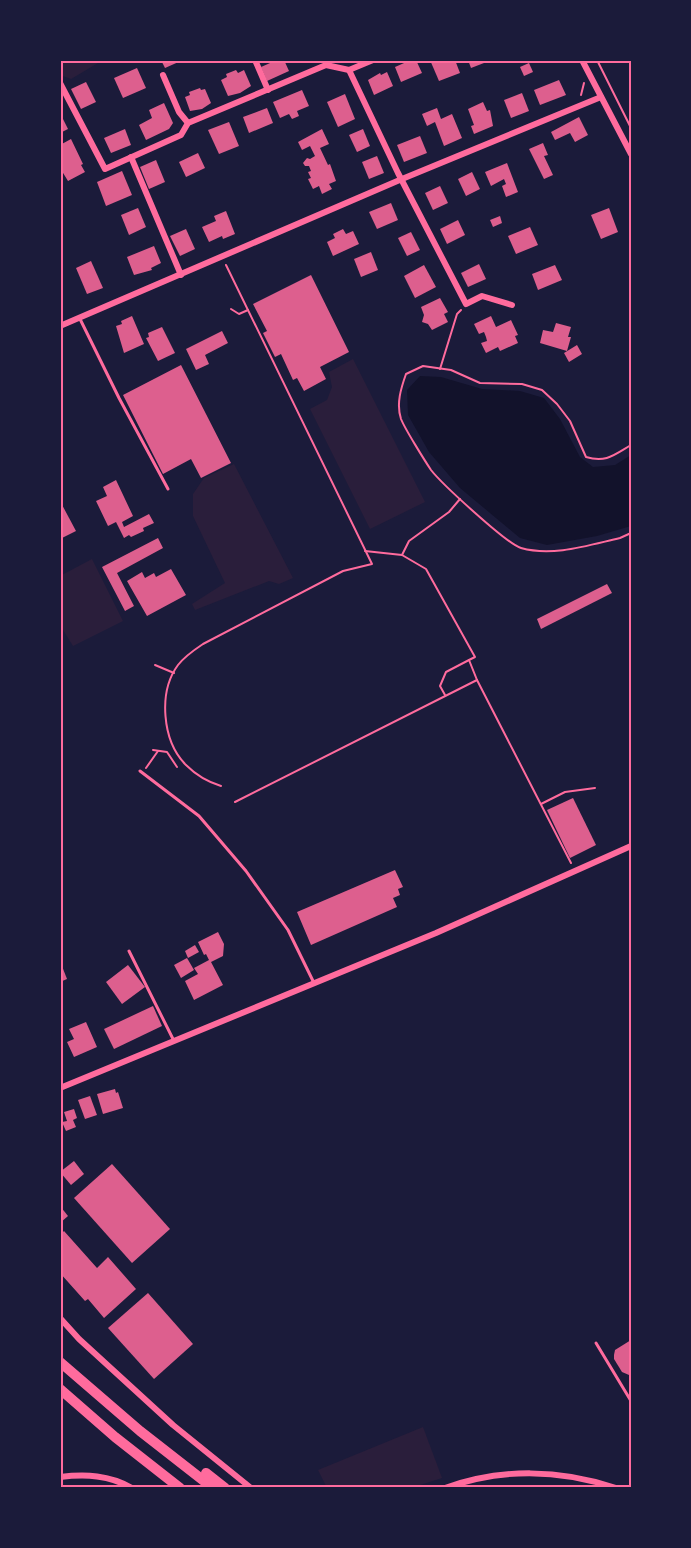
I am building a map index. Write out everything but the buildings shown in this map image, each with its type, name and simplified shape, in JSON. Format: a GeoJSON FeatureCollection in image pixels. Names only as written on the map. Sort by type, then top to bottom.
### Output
{"type":"FeatureCollection","features":[{"type":"Feature","properties":{"kind":"highway"},"geometry":{"type":"LineString","coordinates":[[60,1362],[140,1431],[213,1488]]}},
{"type":"Feature","properties":{"kind":"highway"},"geometry":{"type":"LineString","coordinates":[[60,1389],[115,1437],[180,1488]]}},
{"type":"Feature","properties":{"kind":"highway"},"geometry":{"type":"LineString","coordinates":[[140,1431],[153,1432],[225,1488]]}},
{"type":"Feature","properties":{"kind":"street"},"geometry":{"type":"LineString","coordinates":[[255,60],[268,90]]}},
{"type":"Feature","properties":{"kind":"street"},"geometry":{"type":"LineString","coordinates":[[60,83],[105,169],[181,135],[188,123],[326,65],[349,70],[373,60]]}},
{"type":"Feature","properties":{"kind":"street"},"geometry":{"type":"LineString","coordinates":[[582,60],[631,154]]}},
{"type":"Feature","properties":{"kind":"street"},"geometry":{"type":"LineString","coordinates":[[349,70],[466,304],[482,296],[512,305]]}},
{"type":"Feature","properties":{"kind":"street"},"geometry":{"type":"LineString","coordinates":[[163,75],[179,112],[188,123]]}},
{"type":"Feature","properties":{"kind":"street"},"geometry":{"type":"LineString","coordinates":[[60,326],[402,179],[602,97]]}},
{"type":"Feature","properties":{"kind":"street"},"geometry":{"type":"LineString","coordinates":[[131,157],[181,275]]}},
{"type":"Feature","properties":{"kind":"street"},"geometry":{"type":"LineString","coordinates":[[60,1088],[436,933],[631,846]]}},
{"type":"Feature","properties":{"kind":"street"},"geometry":{"type":"LineString","coordinates":[[60,1318],[173,1425],[251,1488]]}},
{"type":"Feature","properties":{"kind":"street"},"geometry":{"type":"LineString","coordinates":[[445,1488],[471,1479],[524,1473],[565,1474],[616,1488]]}},
{"type":"Feature","properties":{"kind":"street"},"geometry":{"type":"LineString","coordinates":[[60,1477],[101,1476],[132,1488]]}},
{"type":"Feature","properties":{"kind":"lane"},"geometry":{"type":"LineString","coordinates":[[79,318],[168,489]]}},
{"type":"Feature","properties":{"kind":"lane"},"geometry":{"type":"LineString","coordinates":[[142,772],[199,816],[246,871],[288,930],[314,983]]}},
{"type":"Feature","properties":{"kind":"lane"},"geometry":{"type":"LineString","coordinates":[[129,951],[174,1041]]}},
{"type":"Feature","properties":{"kind":"lane"},"geometry":{"type":"LineString","coordinates":[[596,1343],[631,1401]]}},
{"type":"Feature","properties":{"kind":"path"},"geometry":{"type":"LineString","coordinates":[[597,60],[631,128]]}},
{"type":"Feature","properties":{"kind":"path"},"geometry":{"type":"LineString","coordinates":[[221,786],[197,774],[184,763],[168,730],[166,696],[177,666],[188,654],[203,644],[343,571],[372,564],[222,257]]}},
{"type":"Feature","properties":{"kind":"path"},"geometry":{"type":"LineString","coordinates":[[440,369],[457,314],[466,304]]}},
{"type":"Feature","properties":{"kind":"path"},"geometry":{"type":"LineString","coordinates":[[231,309],[239,314],[248,310]]}},
{"type":"Feature","properties":{"kind":"path"},"geometry":{"type":"LineString","coordinates":[[631,445],[612,457],[599,461],[586,457],[570,422],[557,404],[542,390],[522,384],[480,383],[451,370],[423,366],[405,374],[399,394],[401,418],[432,471],[460,499],[517,547],[534,551],[550,551],[582,547],[631,533]]}},
{"type":"Feature","properties":{"kind":"path"},"geometry":{"type":"LineString","coordinates":[[402,555],[409,541],[449,512],[460,499]]}},
{"type":"Feature","properties":{"kind":"path"},"geometry":{"type":"LineString","coordinates":[[365,551],[402,555],[426,568],[430,575],[475,657],[446,672],[440,686],[445,695]]}},
{"type":"Feature","properties":{"kind":"path"},"geometry":{"type":"LineString","coordinates":[[469,660],[574,871]]}},
{"type":"Feature","properties":{"kind":"path"},"geometry":{"type":"LineString","coordinates":[[155,665],[174,673]]}},
{"type":"Feature","properties":{"kind":"path"},"geometry":{"type":"LineString","coordinates":[[235,802],[477,680]]}},
{"type":"Feature","properties":{"kind":"path"},"geometry":{"type":"LineString","coordinates":[[153,750],[167,752],[175,748]]}},
{"type":"Feature","properties":{"kind":"path"},"geometry":{"type":"LineString","coordinates":[[142,772],[159,750]]}},
{"type":"Feature","properties":{"kind":"path"},"geometry":{"type":"LineString","coordinates":[[167,752],[177,767]]}},
{"type":"Feature","properties":{"kind":"path"},"geometry":{"type":"LineString","coordinates":[[541,804],[565,792],[595,788]]}},
{"type":"Feature","properties":{"kind":"shaded area"},"geometry":{"type":"Polygon","coordinates":[[[60,60],[103,60],[71,79],[60,75],[60,60]]]}},
{"type":"Feature","properties":{"kind":"shaded area"},"geometry":{"type":"Polygon","coordinates":[[[353,359],[425,502],[370,529],[310,409],[327,400],[332,387],[329,372],[353,359]]]}},
{"type":"Feature","properties":{"kind":"shaded area"},"geometry":{"type":"Polygon","coordinates":[[[420,376],[441,377],[482,389],[520,391],[544,398],[560,419],[580,457],[593,467],[615,465],[631,455],[631,526],[597,536],[547,545],[520,538],[460,488],[429,452],[408,415],[407,390],[420,376]]]}},
{"type":"Feature","properties":{"kind":"shaded area"},"geometry":{"type":"Polygon","coordinates":[[[234,464],[293,578],[279,584],[269,581],[195,610],[192,604],[225,583],[193,516],[193,494],[204,478],[234,464]]]}},
{"type":"Feature","properties":{"kind":"shaded area"},"geometry":{"type":"Polygon","coordinates":[[[92,559],[123,621],[73,646],[60,625],[60,576],[92,559]]]}},
{"type":"Feature","properties":{"kind":"shaded area"},"geometry":{"type":"Polygon","coordinates":[[[423,1427],[442,1478],[411,1488],[327,1488],[318,1470],[423,1427]]]}}]}
